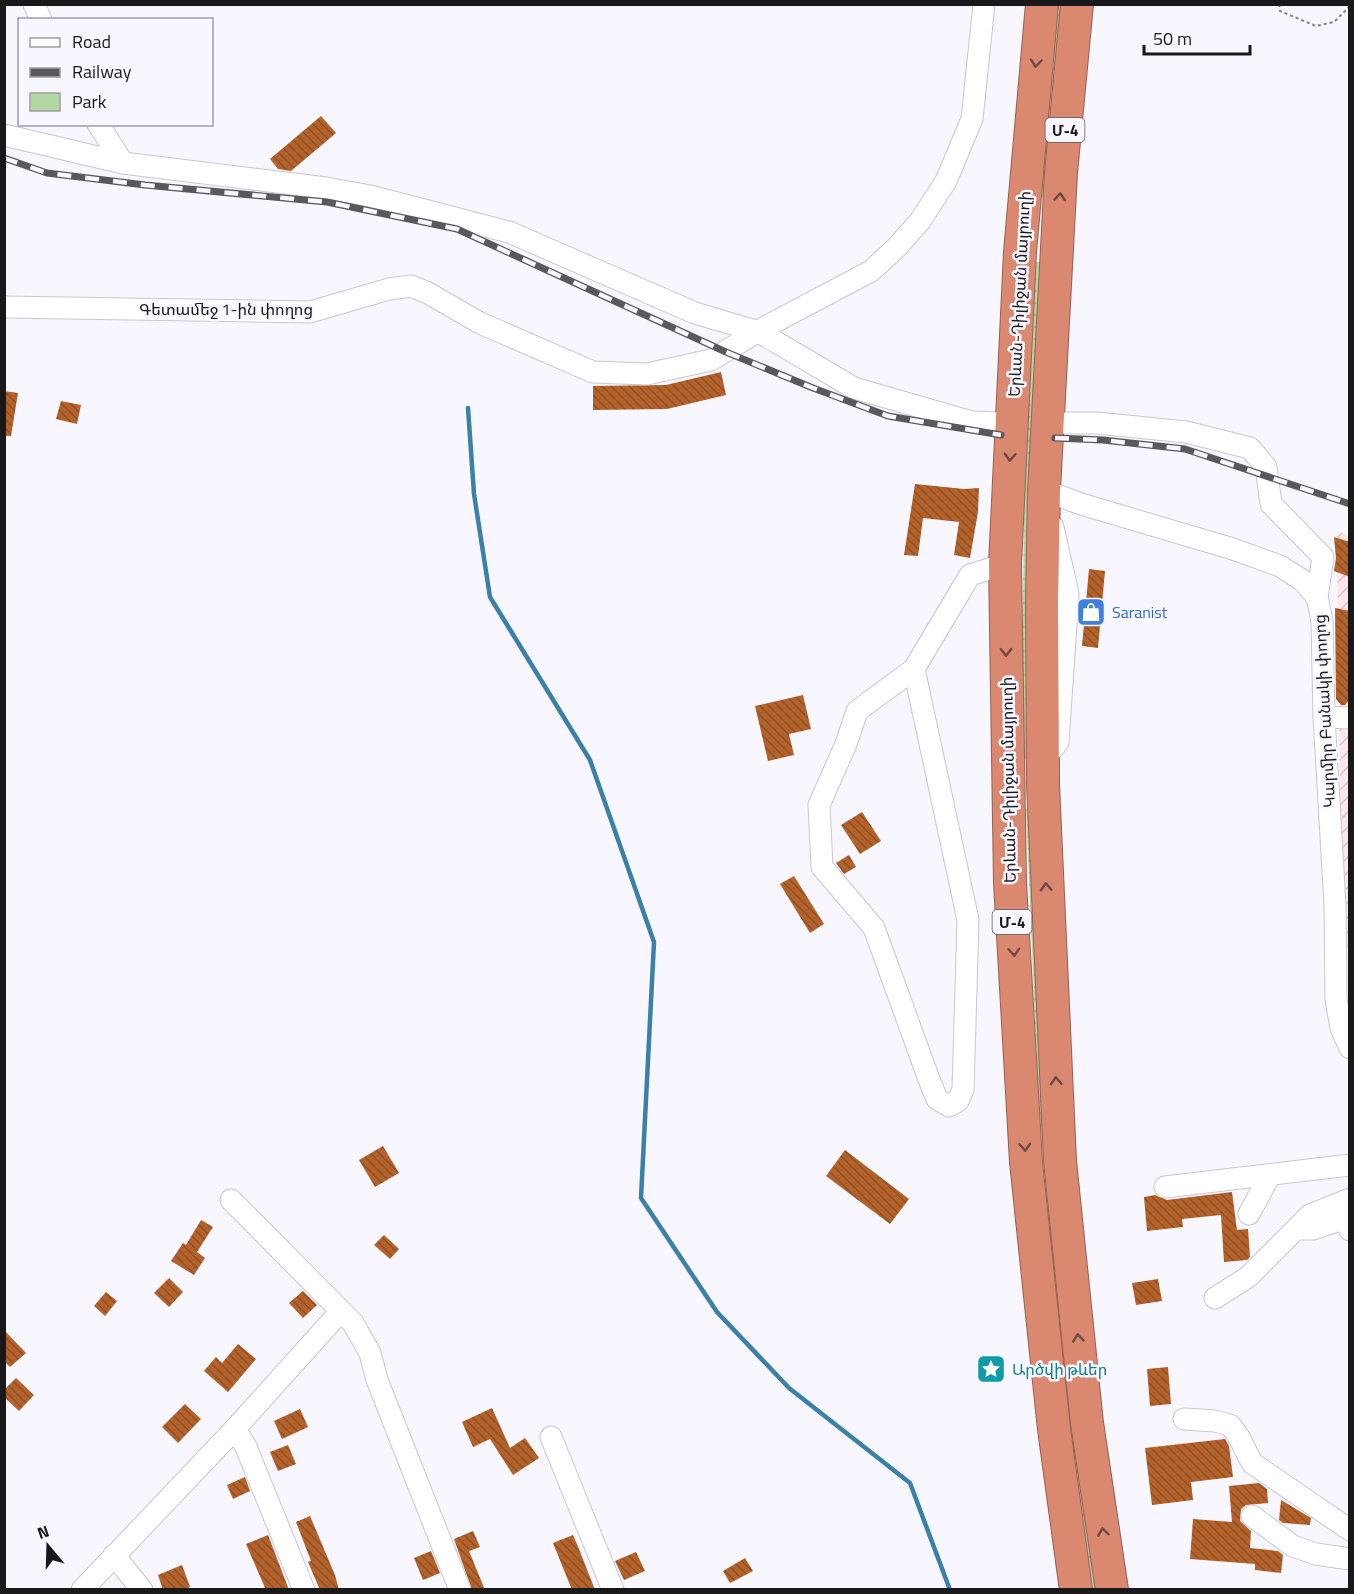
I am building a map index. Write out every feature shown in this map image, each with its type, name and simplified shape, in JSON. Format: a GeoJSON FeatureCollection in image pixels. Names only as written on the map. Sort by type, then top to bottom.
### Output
{"type":"FeatureCollection","features":[{"type":"Feature","properties":{"kind":"highway","name":"Երևան-Դիլիջան մայրուղի"},"geometry":{"type":"LineString","coordinates":[[1042,4],[1020,252],[1005,564],[1010,883],[1026,1162],[1054,1429],[1076,1590]]}},
{"type":"Feature","properties":{"kind":"highway","name":"Մ-4"},"geometry":{"type":"LineString","coordinates":[[1077,4],[1061,173],[1044,490],[1052,545],[1043,761],[1046,878],[1060,1161],[1087,1423],[1112,1590]]}},
{"type":"Feature","properties":{"kind":"street"},"geometry":{"type":"LineString","coordinates":[[34,4],[40,18]]}},
{"type":"Feature","properties":{"kind":"street","name":"Գետամեջ 1-ին փողոց"},"geometry":{"type":"LineString","coordinates":[[5,307],[310,312],[389,289],[411,286],[428,293],[480,323],[593,372],[646,374],[711,360],[870,271],[896,248],[935,200],[946,181],[972,118],[984,4]]}},
{"type":"Feature","properties":{"kind":"street"},"geometry":{"type":"LineString","coordinates":[[99,126],[123,163]]}},
{"type":"Feature","properties":{"kind":"street"},"geometry":{"type":"LineString","coordinates":[[4,135],[123,163],[326,188],[370,196],[508,232],[695,313],[759,332],[854,388],[972,422],[998,423]]}},
{"type":"Feature","properties":{"kind":"street"},"geometry":{"type":"LineString","coordinates":[[1055,423],[1097,423],[1186,432],[1250,448],[1266,467],[1271,504],[1323,557],[1317,597]]}},
{"type":"Feature","properties":{"kind":"street","name":"Կարմիր Բանակի փողոց"},"geometry":{"type":"LineString","coordinates":[[1044,490],[1069,501],[1233,549],[1280,566],[1302,580],[1317,597],[1322,621],[1324,717],[1339,817],[1335,905],[1336,999],[1347,1033]]}},
{"type":"Feature","properties":{"kind":"street"},"geometry":{"type":"LineString","coordinates":[[1052,545],[1067,514],[1091,507]]}},
{"type":"Feature","properties":{"kind":"street"},"geometry":{"type":"LineString","coordinates":[[914,669],[968,920],[963,1090],[958,1101],[949,1106],[937,1099],[874,928],[822,867],[819,805],[846,744],[857,711],[914,669],[970,575],[1005,564]]}},
{"type":"Feature","properties":{"kind":"street"},"geometry":{"type":"LineString","coordinates":[[1324,717],[1350,718]]}},
{"type":"Feature","properties":{"kind":"street"},"geometry":{"type":"LineString","coordinates":[[1165,1187],[1350,1165]]}},
{"type":"Feature","properties":{"kind":"street"},"geometry":{"type":"LineString","coordinates":[[1249,1214],[1269,1174]]}},
{"type":"Feature","properties":{"kind":"street"},"geometry":{"type":"LineString","coordinates":[[1215,1298],[1248,1277],[1310,1215],[1350,1199]]}},
{"type":"Feature","properties":{"kind":"street"},"geometry":{"type":"LineString","coordinates":[[231,1200],[353,1323],[370,1353],[377,1380],[460,1590]]}},
{"type":"Feature","properties":{"kind":"street"},"geometry":{"type":"LineString","coordinates":[[1295,1229],[1313,1229],[1345,1218],[1350,1230]]}},
{"type":"Feature","properties":{"kind":"street"},"geometry":{"type":"LineString","coordinates":[[82,1590],[232,1432],[341,1311]]}},
{"type":"Feature","properties":{"kind":"street"},"geometry":{"type":"LineString","coordinates":[[1184,1419],[1215,1421],[1230,1425],[1252,1463],[1350,1530]]}},
{"type":"Feature","properties":{"kind":"street"},"geometry":{"type":"LineString","coordinates":[[232,1432],[240,1437],[246,1447],[304,1590]]}},
{"type":"Feature","properties":{"kind":"street"},"geometry":{"type":"LineString","coordinates":[[551,1437],[613,1590]]}},
{"type":"Feature","properties":{"kind":"street"},"geometry":{"type":"LineString","coordinates":[[1252,1516],[1293,1546],[1316,1554],[1350,1558]]}},
{"type":"Feature","properties":{"kind":"street"},"geometry":{"type":"LineString","coordinates":[[114,1555],[142,1590]]}},
{"type":"Feature","properties":{"kind":"path"},"geometry":{"type":"LineString","coordinates":[[1279,4],[1280,11],[1316,26],[1334,22],[1350,6]]}},
{"type":"Feature","properties":{"kind":"shaded area"},"geometry":{"type":"Polygon","coordinates":[[[1337,531],[1350,536],[1349,947],[1342,946],[1337,531]]]}},
{"type":"Feature","properties":{"kind":"green space"},"geometry":{"type":"Polygon","coordinates":[[[1055,5],[1065,5],[1045,198],[1036,196],[1055,5]]]}},
{"type":"Feature","properties":{"kind":"green space"},"geometry":{"type":"Polygon","coordinates":[[[1032,262],[1041,262],[1035,761],[1023,759],[1024,510],[1032,262]]]}},
{"type":"Feature","properties":{"kind":"green space"},"geometry":{"type":"Polygon","coordinates":[[[1026,809],[1036,809],[1087,1504],[1096,1589],[1085,1589],[1062,1387],[1038,1091],[1026,809]]]}},
{"type":"Feature","properties":{"kind":"building"},"geometry":{"type":"Polygon","coordinates":[[[321,116],[336,133],[291,171],[278,169],[270,159],[321,116]]]}},
{"type":"Feature","properties":{"kind":"building"},"geometry":{"type":"Polygon","coordinates":[[[721,372],[726,395],[667,409],[593,410],[593,386],[666,385],[721,372]]]}},
{"type":"Feature","properties":{"kind":"building"},"geometry":{"type":"Polygon","coordinates":[[[4,391],[18,393],[11,436],[4,436],[4,391]]]}},
{"type":"Feature","properties":{"kind":"building"},"geometry":{"type":"Polygon","coordinates":[[[61,401],[81,405],[77,424],[56,419],[61,401]]]}},
{"type":"Feature","properties":{"kind":"building"},"geometry":{"type":"Polygon","coordinates":[[[915,484],[964,489],[979,488],[978,512],[970,558],[954,555],[959,522],[923,518],[918,556],[904,555],[915,484]]]}},
{"type":"Feature","properties":{"kind":"building"},"geometry":{"type":"Polygon","coordinates":[[[1334,537],[1350,542],[1350,577],[1334,571],[1336,558],[1334,537]]]}},
{"type":"Feature","properties":{"kind":"building"},"geometry":{"type":"Polygon","coordinates":[[[1089,569],[1105,571],[1098,648],[1082,646],[1089,569]]]}},
{"type":"Feature","properties":{"kind":"building"},"geometry":{"type":"Polygon","coordinates":[[[1335,608],[1350,611],[1350,699],[1345,705],[1341,705],[1336,699],[1335,608]]]}},
{"type":"Feature","properties":{"kind":"building"},"geometry":{"type":"Polygon","coordinates":[[[803,695],[811,729],[789,734],[794,755],[768,761],[755,706],[803,695]]]}},
{"type":"Feature","properties":{"kind":"building"},"geometry":{"type":"Polygon","coordinates":[[[862,812],[881,841],[860,854],[841,825],[862,812]]]}},
{"type":"Feature","properties":{"kind":"building"},"geometry":{"type":"Polygon","coordinates":[[[849,855],[856,867],[844,874],[836,863],[849,855]]]}},
{"type":"Feature","properties":{"kind":"building"},"geometry":{"type":"Polygon","coordinates":[[[794,876],[824,924],[810,933],[780,884],[794,876]]]}},
{"type":"Feature","properties":{"kind":"building"},"geometry":{"type":"Polygon","coordinates":[[[383,1146],[399,1173],[375,1187],[359,1160],[383,1146]]]}},
{"type":"Feature","properties":{"kind":"building"},"geometry":{"type":"Polygon","coordinates":[[[845,1150],[909,1199],[890,1224],[826,1176],[845,1150]]]}},
{"type":"Feature","properties":{"kind":"building"},"geometry":{"type":"Polygon","coordinates":[[[1232,1192],[1237,1230],[1248,1229],[1250,1257],[1247,1260],[1224,1262],[1221,1215],[1182,1219],[1183,1227],[1147,1231],[1144,1197],[1155,1195],[1167,1200],[1232,1192]]]}},
{"type":"Feature","properties":{"kind":"building"},"geometry":{"type":"Polygon","coordinates":[[[201,1220],[213,1227],[197,1252],[205,1258],[194,1275],[171,1261],[183,1243],[186,1245],[201,1220]]]}},
{"type":"Feature","properties":{"kind":"building"},"geometry":{"type":"Polygon","coordinates":[[[384,1235],[399,1249],[390,1259],[374,1245],[384,1235]]]}},
{"type":"Feature","properties":{"kind":"building"},"geometry":{"type":"Polygon","coordinates":[[[169,1278],[183,1292],[169,1307],[154,1293],[169,1278]]]}},
{"type":"Feature","properties":{"kind":"building"},"geometry":{"type":"Polygon","coordinates":[[[1158,1279],[1162,1301],[1136,1305],[1132,1283],[1158,1279]]]}},
{"type":"Feature","properties":{"kind":"building"},"geometry":{"type":"Polygon","coordinates":[[[303,1291],[317,1305],[303,1318],[289,1303],[303,1291]]]}},
{"type":"Feature","properties":{"kind":"building"},"geometry":{"type":"Polygon","coordinates":[[[106,1292],[117,1301],[105,1316],[94,1306],[106,1292]]]}},
{"type":"Feature","properties":{"kind":"building"},"geometry":{"type":"Polygon","coordinates":[[[4,1330],[26,1353],[10,1367],[4,1361],[4,1330]]]}},
{"type":"Feature","properties":{"kind":"building"},"geometry":{"type":"Polygon","coordinates":[[[238,1344],[256,1359],[228,1392],[204,1371],[216,1357],[222,1363],[238,1344]]]}},
{"type":"Feature","properties":{"kind":"building"},"geometry":{"type":"Polygon","coordinates":[[[1168,1367],[1171,1404],[1150,1406],[1147,1369],[1168,1367]]]}},
{"type":"Feature","properties":{"kind":"building"},"geometry":{"type":"Polygon","coordinates":[[[16,1378],[34,1395],[19,1411],[4,1397],[4,1390],[16,1378]]]}},
{"type":"Feature","properties":{"kind":"building"},"geometry":{"type":"Polygon","coordinates":[[[185,1404],[201,1419],[178,1443],[162,1427],[185,1404]]]}},
{"type":"Feature","properties":{"kind":"building"},"geometry":{"type":"Polygon","coordinates":[[[492,1408],[510,1448],[525,1438],[539,1458],[513,1475],[490,1439],[473,1447],[462,1422],[492,1408]]]}},
{"type":"Feature","properties":{"kind":"building"},"geometry":{"type":"Polygon","coordinates":[[[300,1409],[308,1427],[282,1439],[274,1421],[300,1409]]]}},
{"type":"Feature","properties":{"kind":"building"},"geometry":{"type":"Polygon","coordinates":[[[1225,1439],[1229,1446],[1233,1477],[1191,1482],[1193,1500],[1152,1505],[1145,1448],[1225,1439]]]}},
{"type":"Feature","properties":{"kind":"building"},"geometry":{"type":"Polygon","coordinates":[[[288,1445],[296,1464],[278,1471],[270,1452],[288,1445]]]}},
{"type":"Feature","properties":{"kind":"building"},"geometry":{"type":"Polygon","coordinates":[[[245,1477],[250,1491],[233,1499],[227,1485],[245,1477]]]}},
{"type":"Feature","properties":{"kind":"building"},"geometry":{"type":"Polygon","coordinates":[[[1259,1483],[1267,1489],[1268,1503],[1246,1505],[1241,1509],[1240,1521],[1251,1531],[1250,1548],[1278,1551],[1283,1555],[1281,1573],[1255,1570],[1255,1564],[1190,1559],[1193,1519],[1232,1522],[1229,1486],[1259,1483]]]}},
{"type":"Feature","properties":{"kind":"building"},"geometry":{"type":"Polygon","coordinates":[[[1281,1500],[1311,1518],[1310,1525],[1283,1523],[1279,1520],[1281,1500]]]}},
{"type":"Feature","properties":{"kind":"building"},"geometry":{"type":"Polygon","coordinates":[[[310,1516],[339,1590],[320,1590],[308,1562],[311,1561],[296,1522],[310,1516]]]}},
{"type":"Feature","properties":{"kind":"building"},"geometry":{"type":"Polygon","coordinates":[[[473,1531],[480,1547],[469,1551],[485,1590],[472,1590],[454,1539],[473,1531]]]}},
{"type":"Feature","properties":{"kind":"building"},"geometry":{"type":"Polygon","coordinates":[[[268,1535],[289,1590],[266,1590],[246,1544],[268,1535]]]}},
{"type":"Feature","properties":{"kind":"building"},"geometry":{"type":"Polygon","coordinates":[[[573,1535],[595,1590],[572,1590],[553,1543],[573,1535]]]}},
{"type":"Feature","properties":{"kind":"building"},"geometry":{"type":"Polygon","coordinates":[[[431,1551],[440,1573],[423,1580],[414,1558],[431,1551]]]}},
{"type":"Feature","properties":{"kind":"building"},"geometry":{"type":"Polygon","coordinates":[[[636,1552],[645,1571],[624,1580],[615,1561],[636,1552]]]}},
{"type":"Feature","properties":{"kind":"building"},"geometry":{"type":"Polygon","coordinates":[[[745,1558],[753,1571],[730,1583],[723,1571],[745,1558]]]}},
{"type":"Feature","properties":{"kind":"building"},"geometry":{"type":"Polygon","coordinates":[[[182,1565],[190,1587],[184,1590],[163,1590],[158,1575],[182,1565]]]}},
{"type":"Feature","properties":{"kind":"waterway"},"geometry":{"type":"LineString","coordinates":[[468,408],[474,494],[490,597],[590,760],[654,942],[641,1198],[717,1312],[789,1388],[910,1483],[950,1590]]}},
{"type":"Feature","properties":{"kind":"railway"},"geometry":{"type":"LineString","coordinates":[[4,158],[47,173],[145,185],[327,202],[457,229],[726,352],[813,388],[888,416],[1001,435]]}},
{"type":"Feature","properties":{"kind":"railway"},"geometry":{"type":"LineString","coordinates":[[1055,438],[1103,440],[1185,449],[1350,504]]}},
{"type":"Feature","properties":{"kind":"place","name":"Saranist"},"geometry":{"type":"Point","coordinates":[1091,612]}},
{"type":"Feature","properties":{"kind":"place","name":"Արծվի թևեր"},"geometry":{"type":"Point","coordinates":[991,1369]}}]}
